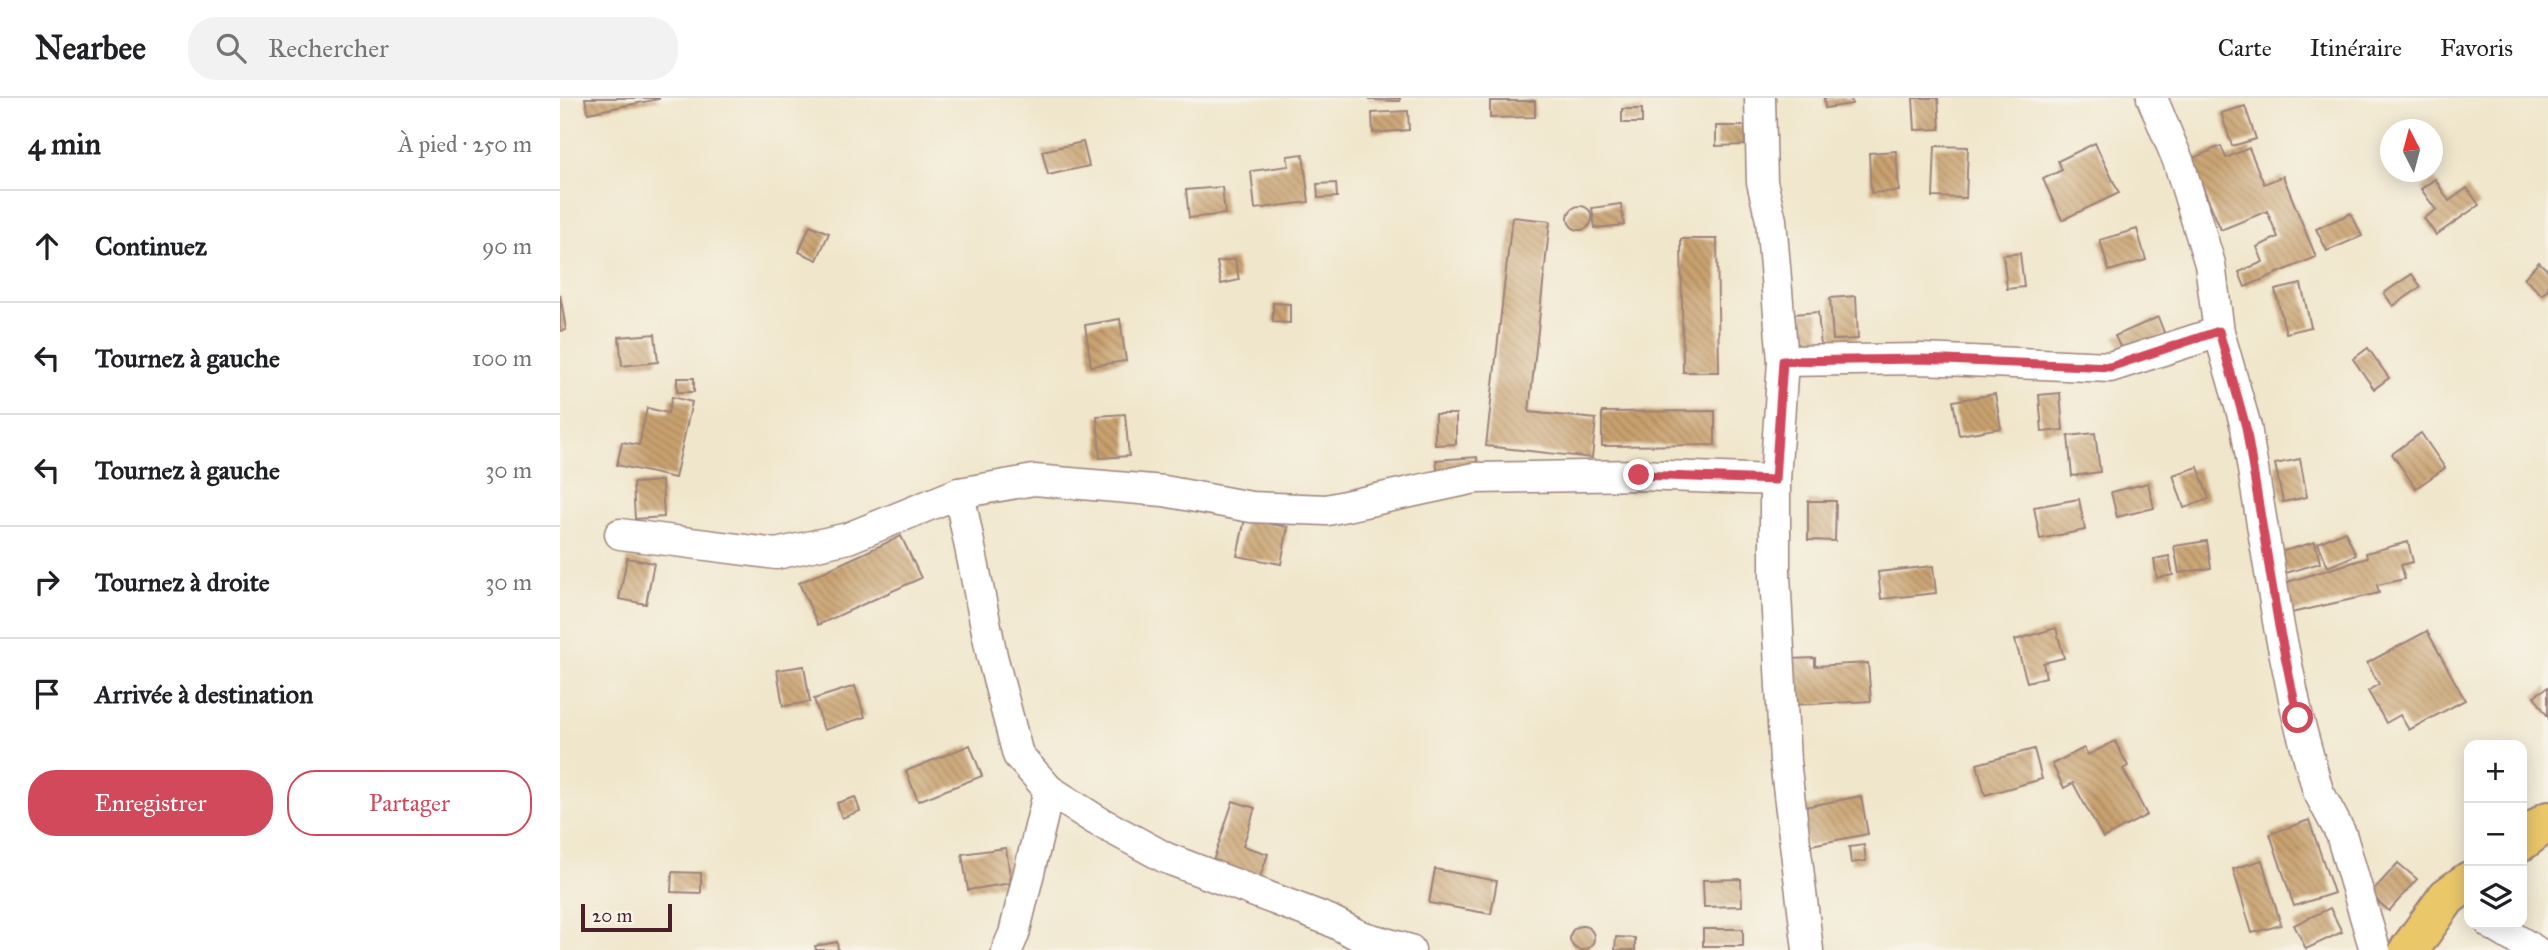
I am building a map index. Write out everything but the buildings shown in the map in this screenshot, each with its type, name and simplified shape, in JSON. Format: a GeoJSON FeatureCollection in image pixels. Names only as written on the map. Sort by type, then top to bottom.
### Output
{"type":"FeatureCollection","features":[{"type":"Feature","properties":{"kind":"main road"},"geometry":{"type":"LineString","coordinates":[[2527,837],[2548,821]]}},
{"type":"Feature","properties":{"kind":"main road"},"geometry":{"type":"LineString","coordinates":[[2409,950],[2462,896]]}},
{"type":"Feature","properties":{"kind":"street"},"geometry":{"type":"LineString","coordinates":[[1760,98],[1762,182],[1771,220],[1783,361],[1775,480],[1775,575],[1785,761],[1808,950]]}},
{"type":"Feature","properties":{"kind":"street"},"geometry":{"type":"LineString","coordinates":[[2152,98],[2179,163],[2210,264],[2219,331],[2246,427],[2279,627],[2298,718],[2318,791],[2341,834],[2375,950]]}},
{"type":"Feature","properties":{"kind":"street"},"geometry":{"type":"LineString","coordinates":[[1783,361],[1921,359],[2110,367],[2219,331]]}},
{"type":"Feature","properties":{"kind":"street"},"geometry":{"type":"LineString","coordinates":[[620,534],[776,554],[848,538],[959,493],[1034,480],[1164,491],[1251,507],[1328,510],[1475,478],[1639,475],[1775,480]]}},
{"type":"Feature","properties":{"kind":"street"},"geometry":{"type":"LineString","coordinates":[[959,493],[992,656],[1018,755],[1049,790],[1116,832],[1166,858],[1329,920],[1360,936],[1410,950]]}},
{"type":"Feature","properties":{"kind":"street"},"geometry":{"type":"LineString","coordinates":[[1007,950],[1014,934],[1049,790]]}},
{"type":"Feature","properties":{"kind":"street"},"geometry":{"type":"LineString","coordinates":[[2499,929],[2534,950]]}},
{"type":"Feature","properties":{"kind":"route"},"geometry":{"type":"LineString","coordinates":[[1639,475],[1775,480],[1783,361],[1921,359],[2110,367],[2219,331],[2246,427],[2279,627],[2298,718]]}}]}
